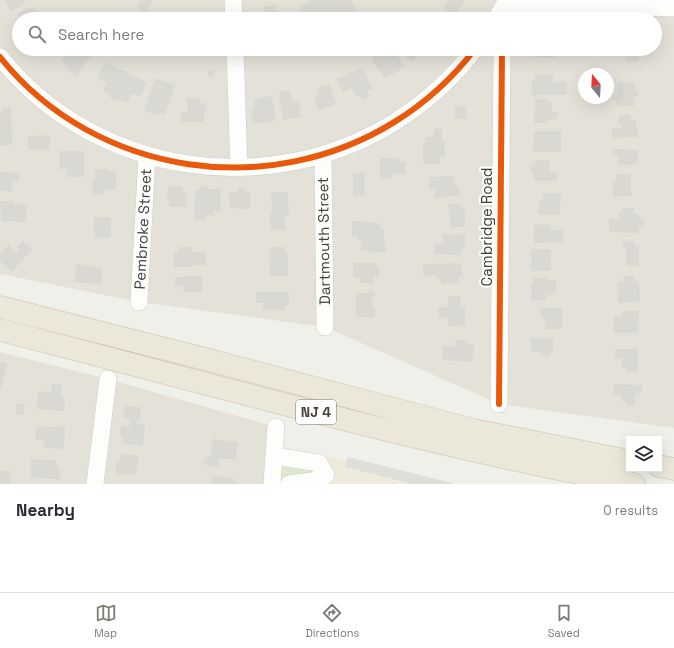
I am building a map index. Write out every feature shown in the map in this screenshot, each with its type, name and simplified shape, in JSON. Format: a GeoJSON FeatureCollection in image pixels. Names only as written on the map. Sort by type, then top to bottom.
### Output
{"type":"FeatureCollection","features":[{"type":"Feature","properties":{"kind":"highway","name":"NJ 4"},"geometry":{"type":"LineString","coordinates":[[0,307],[474,430],[626,460]]}},
{"type":"Feature","properties":{"kind":"highway","name":"NJ 4"},"geometry":{"type":"LineString","coordinates":[[0,330],[409,436],[514,460],[634,484]]}},
{"type":"Feature","properties":{"kind":"highway"},"geometry":{"type":"LineString","coordinates":[[0,343],[47,342]]}},
{"type":"Feature","properties":{"kind":"highway"},"geometry":{"type":"LineString","coordinates":[[662,467],[674,469]]}},
{"type":"Feature","properties":{"kind":"street"},"geometry":{"type":"LineString","coordinates":[[233,0],[234,12]]}},
{"type":"Feature","properties":{"kind":"street"},"geometry":{"type":"LineString","coordinates":[[502,10],[674,8]]}},
{"type":"Feature","properties":{"kind":"street"},"geometry":{"type":"LineString","coordinates":[[235,56],[239,168]]}},
{"type":"Feature","properties":{"kind":"street"},"geometry":{"type":"LineString","coordinates":[[0,57],[28,88],[52,108],[74,123],[98,136],[122,147],[188,165],[214,168],[239,168],[262,167],[294,162],[323,155],[364,139],[392,124],[418,106],[443,86],[470,56]]}},
{"type":"Feature","properties":{"kind":"street","name":"Cambridge Road"},"geometry":{"type":"LineString","coordinates":[[499,404],[502,56]]}},
{"type":"Feature","properties":{"kind":"street","name":"Pembroke Street"},"geometry":{"type":"LineString","coordinates":[[139,302],[147,155]]}},
{"type":"Feature","properties":{"kind":"street","name":"Dartmouth Street"},"geometry":{"type":"LineString","coordinates":[[323,155],[325,327]]}},
{"type":"Feature","properties":{"kind":"street"},"geometry":{"type":"LineString","coordinates":[[94,484],[108,378]]}},
{"type":"Feature","properties":{"kind":"street"},"geometry":{"type":"LineString","coordinates":[[272,484],[276,427]]}},
{"type":"Feature","properties":{"kind":"street"},"geometry":{"type":"LineString","coordinates":[[274,456],[319,463],[326,475],[312,481],[289,484]]}},
{"type":"Feature","properties":{"kind":"shaded area"},"geometry":{"type":"Polygon","coordinates":[[[0,0],[674,0],[674,428],[499,404],[325,327],[139,302],[0,274],[0,0]]]}},
{"type":"Feature","properties":{"kind":"shaded area"},"geometry":{"type":"Polygon","coordinates":[[[0,352],[108,379],[276,427],[272,484],[0,484],[0,352]]]}},
{"type":"Feature","properties":{"kind":"shaded area"},"geometry":{"type":"Polygon","coordinates":[[[275,447],[423,476],[456,484],[272,484],[275,447]]]}},
{"type":"Feature","properties":{"kind":"shaded area"},"geometry":{"type":"Polygon","coordinates":[[[348,457],[456,484],[412,484],[345,467],[348,457]]]}},
{"type":"Feature","properties":{"kind":"green space"},"geometry":{"type":"Polygon","coordinates":[[[278,466],[315,468],[312,478],[279,477],[278,466]]]}},
{"type":"Feature","properties":{"kind":"building"},"geometry":{"type":"Polygon","coordinates":[[[4,0],[24,0],[26,2],[11,12],[4,0]]]}},
{"type":"Feature","properties":{"kind":"building"},"geometry":{"type":"Polygon","coordinates":[[[139,0],[153,0],[146,12],[137,8],[141,1],[139,0]]]}},
{"type":"Feature","properties":{"kind":"building"},"geometry":{"type":"Polygon","coordinates":[[[312,0],[351,0],[357,10],[354,12],[302,12],[299,7],[312,0]]]}},
{"type":"Feature","properties":{"kind":"building"},"geometry":{"type":"Polygon","coordinates":[[[448,0],[465,0],[458,12],[449,12],[443,8],[448,0]]]}},
{"type":"Feature","properties":{"kind":"building"},"geometry":{"type":"Polygon","coordinates":[[[277,5],[277,12],[264,12],[264,6],[277,5]]]}},
{"type":"Feature","properties":{"kind":"building"},"geometry":{"type":"Polygon","coordinates":[[[33,6],[38,12],[21,12],[27,7],[29,9],[33,6]]]}},
{"type":"Feature","properties":{"kind":"building"},"geometry":{"type":"Polygon","coordinates":[[[64,56],[91,56],[76,77],[64,67],[66,64],[61,61],[64,56]]]}},
{"type":"Feature","properties":{"kind":"building"},"geometry":{"type":"Polygon","coordinates":[[[375,56],[397,56],[404,65],[392,76],[391,73],[385,78],[371,59],[375,56]]]}},
{"type":"Feature","properties":{"kind":"building"},"geometry":{"type":"Polygon","coordinates":[[[405,56],[417,56],[411,62],[405,56]]]}},
{"type":"Feature","properties":{"kind":"building"},"geometry":{"type":"Polygon","coordinates":[[[531,56],[555,56],[555,58],[531,56]]]}},
{"type":"Feature","properties":{"kind":"building"},"geometry":{"type":"Polygon","coordinates":[[[626,56],[639,56],[639,62],[626,62],[626,56]]]}},
{"type":"Feature","properties":{"kind":"building"},"geometry":{"type":"Polygon","coordinates":[[[105,62],[147,82],[140,97],[132,93],[127,103],[119,99],[118,101],[109,97],[110,95],[103,91],[107,83],[97,78],[105,62]]]}},
{"type":"Feature","properties":{"kind":"building"},"geometry":{"type":"Polygon","coordinates":[[[362,67],[373,89],[367,92],[370,96],[363,100],[360,95],[357,97],[352,88],[343,92],[336,79],[362,67]]]}},
{"type":"Feature","properties":{"kind":"building"},"geometry":{"type":"Polygon","coordinates":[[[208,70],[214,70],[214,77],[208,76],[208,70]]]}},
{"type":"Feature","properties":{"kind":"building"},"geometry":{"type":"Polygon","coordinates":[[[534,74],[553,74],[553,82],[567,81],[567,95],[532,95],[532,80],[534,80],[534,74]]]}},
{"type":"Feature","properties":{"kind":"building"},"geometry":{"type":"Polygon","coordinates":[[[155,78],[175,85],[165,115],[159,113],[158,115],[144,111],[155,78]]]}},
{"type":"Feature","properties":{"kind":"building"},"geometry":{"type":"Polygon","coordinates":[[[617,82],[635,82],[635,90],[638,90],[638,97],[635,97],[634,106],[617,106],[617,100],[614,100],[614,95],[617,95],[617,82]]]}},
{"type":"Feature","properties":{"kind":"building"},"geometry":{"type":"Polygon","coordinates":[[[329,84],[336,104],[319,111],[314,96],[319,94],[317,88],[329,84]]]}},
{"type":"Feature","properties":{"kind":"building"},"geometry":{"type":"Polygon","coordinates":[[[290,90],[292,102],[299,101],[301,117],[283,120],[279,92],[290,90]]]}},
{"type":"Feature","properties":{"kind":"building"},"geometry":{"type":"Polygon","coordinates":[[[272,96],[276,121],[253,124],[251,110],[255,110],[254,99],[272,96]]]}},
{"type":"Feature","properties":{"kind":"building"},"geometry":{"type":"Polygon","coordinates":[[[187,98],[200,98],[200,103],[206,103],[207,111],[204,111],[204,122],[181,122],[181,112],[187,112],[187,98]]]}},
{"type":"Feature","properties":{"kind":"building"},"geometry":{"type":"Polygon","coordinates":[[[535,99],[547,99],[547,102],[552,102],[552,112],[557,112],[557,119],[548,119],[547,123],[534,123],[535,99]]]}},
{"type":"Feature","properties":{"kind":"building"},"geometry":{"type":"Polygon","coordinates":[[[455,106],[466,106],[467,119],[455,119],[455,106]]]}},
{"type":"Feature","properties":{"kind":"building"},"geometry":{"type":"Polygon","coordinates":[[[11,107],[12,145],[0,146],[0,114],[2,114],[2,108],[11,107]]]}},
{"type":"Feature","properties":{"kind":"building"},"geometry":{"type":"Polygon","coordinates":[[[619,115],[631,115],[631,120],[636,120],[638,137],[612,138],[612,128],[623,128],[623,125],[619,125],[619,115]]]}},
{"type":"Feature","properties":{"kind":"building"},"geometry":{"type":"Polygon","coordinates":[[[434,129],[442,129],[442,141],[445,141],[445,157],[440,157],[440,164],[423,164],[423,142],[425,142],[425,137],[434,137],[434,129]]]}},
{"type":"Feature","properties":{"kind":"building"},"geometry":{"type":"Polygon","coordinates":[[[534,131],[561,131],[561,152],[533,152],[534,131]]]}},
{"type":"Feature","properties":{"kind":"building"},"geometry":{"type":"Polygon","coordinates":[[[50,135],[50,150],[28,150],[28,136],[50,135]]]}},
{"type":"Feature","properties":{"kind":"building"},"geometry":{"type":"Polygon","coordinates":[[[612,149],[638,150],[638,162],[635,162],[635,165],[618,165],[618,155],[612,156],[612,149]]]}},
{"type":"Feature","properties":{"kind":"building"},"geometry":{"type":"Polygon","coordinates":[[[59,151],[84,151],[84,177],[67,177],[67,169],[59,169],[59,151]]]}},
{"type":"Feature","properties":{"kind":"building"},"geometry":{"type":"Polygon","coordinates":[[[380,158],[399,158],[399,162],[405,162],[405,174],[391,174],[391,178],[380,179],[380,158]]]}},
{"type":"Feature","properties":{"kind":"building"},"geometry":{"type":"Polygon","coordinates":[[[535,160],[550,160],[549,172],[557,172],[557,181],[534,181],[534,173],[531,173],[531,166],[535,166],[535,160]]]}},
{"type":"Feature","properties":{"kind":"building"},"geometry":{"type":"Polygon","coordinates":[[[95,169],[108,169],[108,171],[116,171],[116,190],[104,190],[104,194],[93,195],[92,181],[95,181],[95,169]]]}},
{"type":"Feature","properties":{"kind":"building"},"geometry":{"type":"Polygon","coordinates":[[[0,172],[19,173],[19,181],[12,181],[12,191],[0,191],[0,172]]]}},
{"type":"Feature","properties":{"kind":"building"},"geometry":{"type":"Polygon","coordinates":[[[353,173],[365,173],[365,195],[353,196],[353,173]]]}},
{"type":"Feature","properties":{"kind":"building"},"geometry":{"type":"Polygon","coordinates":[[[616,174],[631,174],[631,196],[613,197],[613,180],[616,180],[616,174]]]}},
{"type":"Feature","properties":{"kind":"building"},"geometry":{"type":"Polygon","coordinates":[[[454,176],[454,184],[457,184],[457,189],[460,189],[460,196],[435,198],[435,190],[429,190],[429,177],[454,176]]]}},
{"type":"Feature","properties":{"kind":"building"},"geometry":{"type":"Polygon","coordinates":[[[168,186],[183,186],[183,193],[187,193],[187,207],[169,207],[169,199],[167,199],[168,186]]]}},
{"type":"Feature","properties":{"kind":"building"},"geometry":{"type":"Polygon","coordinates":[[[201,186],[208,186],[208,189],[221,189],[221,211],[214,211],[214,215],[206,215],[206,220],[194,220],[195,190],[201,190],[201,186]]]}},
{"type":"Feature","properties":{"kind":"building"},"geometry":{"type":"Polygon","coordinates":[[[238,189],[245,189],[245,192],[250,192],[250,209],[230,208],[229,192],[238,192],[238,189]]]}},
{"type":"Feature","properties":{"kind":"building"},"geometry":{"type":"Polygon","coordinates":[[[271,192],[288,192],[289,215],[285,215],[286,230],[270,230],[270,213],[272,213],[271,192]]]}},
{"type":"Feature","properties":{"kind":"building"},"geometry":{"type":"Polygon","coordinates":[[[543,193],[561,193],[560,215],[538,215],[539,200],[543,200],[543,193]]]}},
{"type":"Feature","properties":{"kind":"building"},"geometry":{"type":"Polygon","coordinates":[[[0,201],[14,201],[14,204],[27,205],[26,222],[1,221],[0,201]]]}},
{"type":"Feature","properties":{"kind":"building"},"geometry":{"type":"Polygon","coordinates":[[[448,203],[461,204],[460,209],[465,209],[465,227],[450,227],[450,210],[448,210],[448,203]]]}},
{"type":"Feature","properties":{"kind":"building"},"geometry":{"type":"Polygon","coordinates":[[[623,208],[634,208],[634,214],[639,214],[639,219],[644,219],[644,227],[639,227],[639,233],[609,232],[609,218],[618,219],[619,213],[623,213],[623,208]]]}},
{"type":"Feature","properties":{"kind":"building"},"geometry":{"type":"Polygon","coordinates":[[[94,217],[111,217],[111,238],[94,238],[94,217]]]}},
{"type":"Feature","properties":{"kind":"building"},"geometry":{"type":"Polygon","coordinates":[[[352,221],[380,223],[380,230],[384,230],[386,252],[361,251],[361,240],[358,241],[358,237],[352,237],[352,221]]]}},
{"type":"Feature","properties":{"kind":"building"},"geometry":{"type":"Polygon","coordinates":[[[550,224],[550,230],[563,230],[563,242],[534,243],[534,225],[550,224]]]}},
{"type":"Feature","properties":{"kind":"building"},"geometry":{"type":"Polygon","coordinates":[[[443,234],[465,235],[465,247],[461,247],[461,255],[434,254],[435,244],[443,244],[443,234]]]}},
{"type":"Feature","properties":{"kind":"building"},"geometry":{"type":"Polygon","coordinates":[[[23,241],[32,249],[12,272],[0,261],[0,254],[9,244],[11,246],[10,248],[16,253],[19,249],[17,247],[23,241]]]}},
{"type":"Feature","properties":{"kind":"building"},"geometry":{"type":"Polygon","coordinates":[[[623,241],[634,241],[634,246],[639,246],[639,266],[626,265],[626,247],[623,247],[623,241]]]}},
{"type":"Feature","properties":{"kind":"building"},"geometry":{"type":"Polygon","coordinates":[[[178,247],[193,247],[193,252],[206,252],[206,266],[192,265],[192,267],[174,267],[174,252],[178,252],[178,247]]]}},
{"type":"Feature","properties":{"kind":"building"},"geometry":{"type":"Polygon","coordinates":[[[273,247],[285,247],[285,253],[288,253],[288,276],[270,276],[269,250],[273,249],[273,247]]]}},
{"type":"Feature","properties":{"kind":"building"},"geometry":{"type":"Polygon","coordinates":[[[531,249],[551,249],[551,271],[531,271],[531,249]]]}},
{"type":"Feature","properties":{"kind":"building"},"geometry":{"type":"Polygon","coordinates":[[[353,263],[377,263],[377,268],[379,268],[379,277],[374,277],[374,283],[360,283],[360,277],[353,277],[353,263]]]}},
{"type":"Feature","properties":{"kind":"building"},"geometry":{"type":"Polygon","coordinates":[[[461,263],[463,277],[459,277],[459,283],[441,284],[441,279],[435,279],[435,275],[423,276],[423,264],[461,263]]]}},
{"type":"Feature","properties":{"kind":"building"},"geometry":{"type":"Polygon","coordinates":[[[76,264],[95,266],[95,269],[102,269],[101,284],[74,282],[76,264]]]}},
{"type":"Feature","properties":{"kind":"building"},"geometry":{"type":"Polygon","coordinates":[[[202,276],[202,292],[183,292],[183,286],[175,286],[175,277],[202,276]]]}},
{"type":"Feature","properties":{"kind":"building"},"geometry":{"type":"Polygon","coordinates":[[[623,276],[634,276],[634,281],[639,281],[640,302],[618,303],[617,282],[623,282],[623,276]]]}},
{"type":"Feature","properties":{"kind":"building"},"geometry":{"type":"Polygon","coordinates":[[[533,278],[547,278],[547,280],[556,280],[556,294],[547,295],[547,300],[531,301],[531,284],[533,284],[533,278]]]}},
{"type":"Feature","properties":{"kind":"building"},"geometry":{"type":"Polygon","coordinates":[[[369,291],[374,292],[375,295],[371,298],[372,307],[375,307],[375,317],[356,318],[356,293],[368,293],[369,291]]]}},
{"type":"Feature","properties":{"kind":"building"},"geometry":{"type":"Polygon","coordinates":[[[256,292],[289,292],[289,305],[285,305],[285,310],[263,310],[263,303],[256,303],[256,292]]]}},
{"type":"Feature","properties":{"kind":"building"},"geometry":{"type":"Polygon","coordinates":[[[448,296],[461,296],[461,306],[465,307],[465,325],[448,326],[448,318],[438,318],[438,307],[448,307],[448,296]]]}},
{"type":"Feature","properties":{"kind":"building"},"geometry":{"type":"Polygon","coordinates":[[[540,308],[562,308],[562,329],[545,329],[545,321],[543,321],[543,315],[540,315],[540,308]]]}},
{"type":"Feature","properties":{"kind":"building"},"geometry":{"type":"Polygon","coordinates":[[[622,311],[639,311],[638,333],[613,333],[614,317],[622,317],[622,311]]]}},
{"type":"Feature","properties":{"kind":"building"},"geometry":{"type":"Polygon","coordinates":[[[530,338],[553,338],[553,353],[550,353],[550,356],[541,356],[541,352],[531,352],[530,338]]]}},
{"type":"Feature","properties":{"kind":"building"},"geometry":{"type":"Polygon","coordinates":[[[455,340],[467,340],[467,344],[474,344],[473,362],[442,360],[443,346],[455,347],[455,340]]]}},
{"type":"Feature","properties":{"kind":"building"},"geometry":{"type":"Polygon","coordinates":[[[615,349],[638,349],[638,372],[626,372],[626,368],[622,368],[622,358],[615,358],[615,349]]]}},
{"type":"Feature","properties":{"kind":"building"},"geometry":{"type":"Polygon","coordinates":[[[0,362],[7,363],[1,390],[0,390],[0,362]]]}},
{"type":"Feature","properties":{"kind":"building"},"geometry":{"type":"Polygon","coordinates":[[[51,384],[62,384],[61,398],[65,398],[64,411],[37,409],[38,391],[51,392],[51,384]]]}},
{"type":"Feature","properties":{"kind":"building"},"geometry":{"type":"Polygon","coordinates":[[[614,384],[642,385],[642,393],[635,393],[635,406],[626,405],[626,402],[621,401],[621,395],[613,395],[614,384]]]}},
{"type":"Feature","properties":{"kind":"building"},"geometry":{"type":"Polygon","coordinates":[[[17,404],[25,404],[24,415],[16,414],[17,404]]]}},
{"type":"Feature","properties":{"kind":"building"},"geometry":{"type":"Polygon","coordinates":[[[124,406],[141,407],[140,421],[137,421],[136,424],[145,425],[143,446],[123,444],[123,437],[120,437],[121,426],[129,427],[130,419],[123,418],[124,406]]]}},
{"type":"Feature","properties":{"kind":"building"},"geometry":{"type":"Polygon","coordinates":[[[36,426],[65,427],[64,449],[43,448],[44,440],[35,440],[36,426]]]}},
{"type":"Feature","properties":{"kind":"building"},"geometry":{"type":"Polygon","coordinates":[[[212,439],[238,442],[236,460],[219,458],[218,467],[204,465],[205,457],[210,458],[212,439]]]}},
{"type":"Feature","properties":{"kind":"building"},"geometry":{"type":"Polygon","coordinates":[[[120,454],[138,455],[138,470],[135,470],[135,475],[116,474],[116,462],[119,462],[120,454]]]}},
{"type":"Feature","properties":{"kind":"building"},"geometry":{"type":"Polygon","coordinates":[[[31,459],[56,460],[58,469],[60,469],[60,479],[30,478],[31,459]]]}},
{"type":"Feature","properties":{"kind":"building"},"geometry":{"type":"Polygon","coordinates":[[[0,471],[11,471],[10,484],[0,483],[0,471]]]}},
{"type":"Feature","properties":{"kind":"building"},"geometry":{"type":"Polygon","coordinates":[[[212,476],[234,478],[233,481],[236,481],[236,484],[211,484],[212,476]]]}},
{"type":"Feature","properties":{"kind":"cycle path"},"geometry":{"type":"LineString","coordinates":[[0,57],[18,78],[39,97],[61,114],[85,129],[136,151],[189,164],[242,167],[295,161],[346,146],[394,122],[437,90],[469,56]]}},
{"type":"Feature","properties":{"kind":"cycle path"},"geometry":{"type":"LineString","coordinates":[[499,404],[502,56]]}}]}
